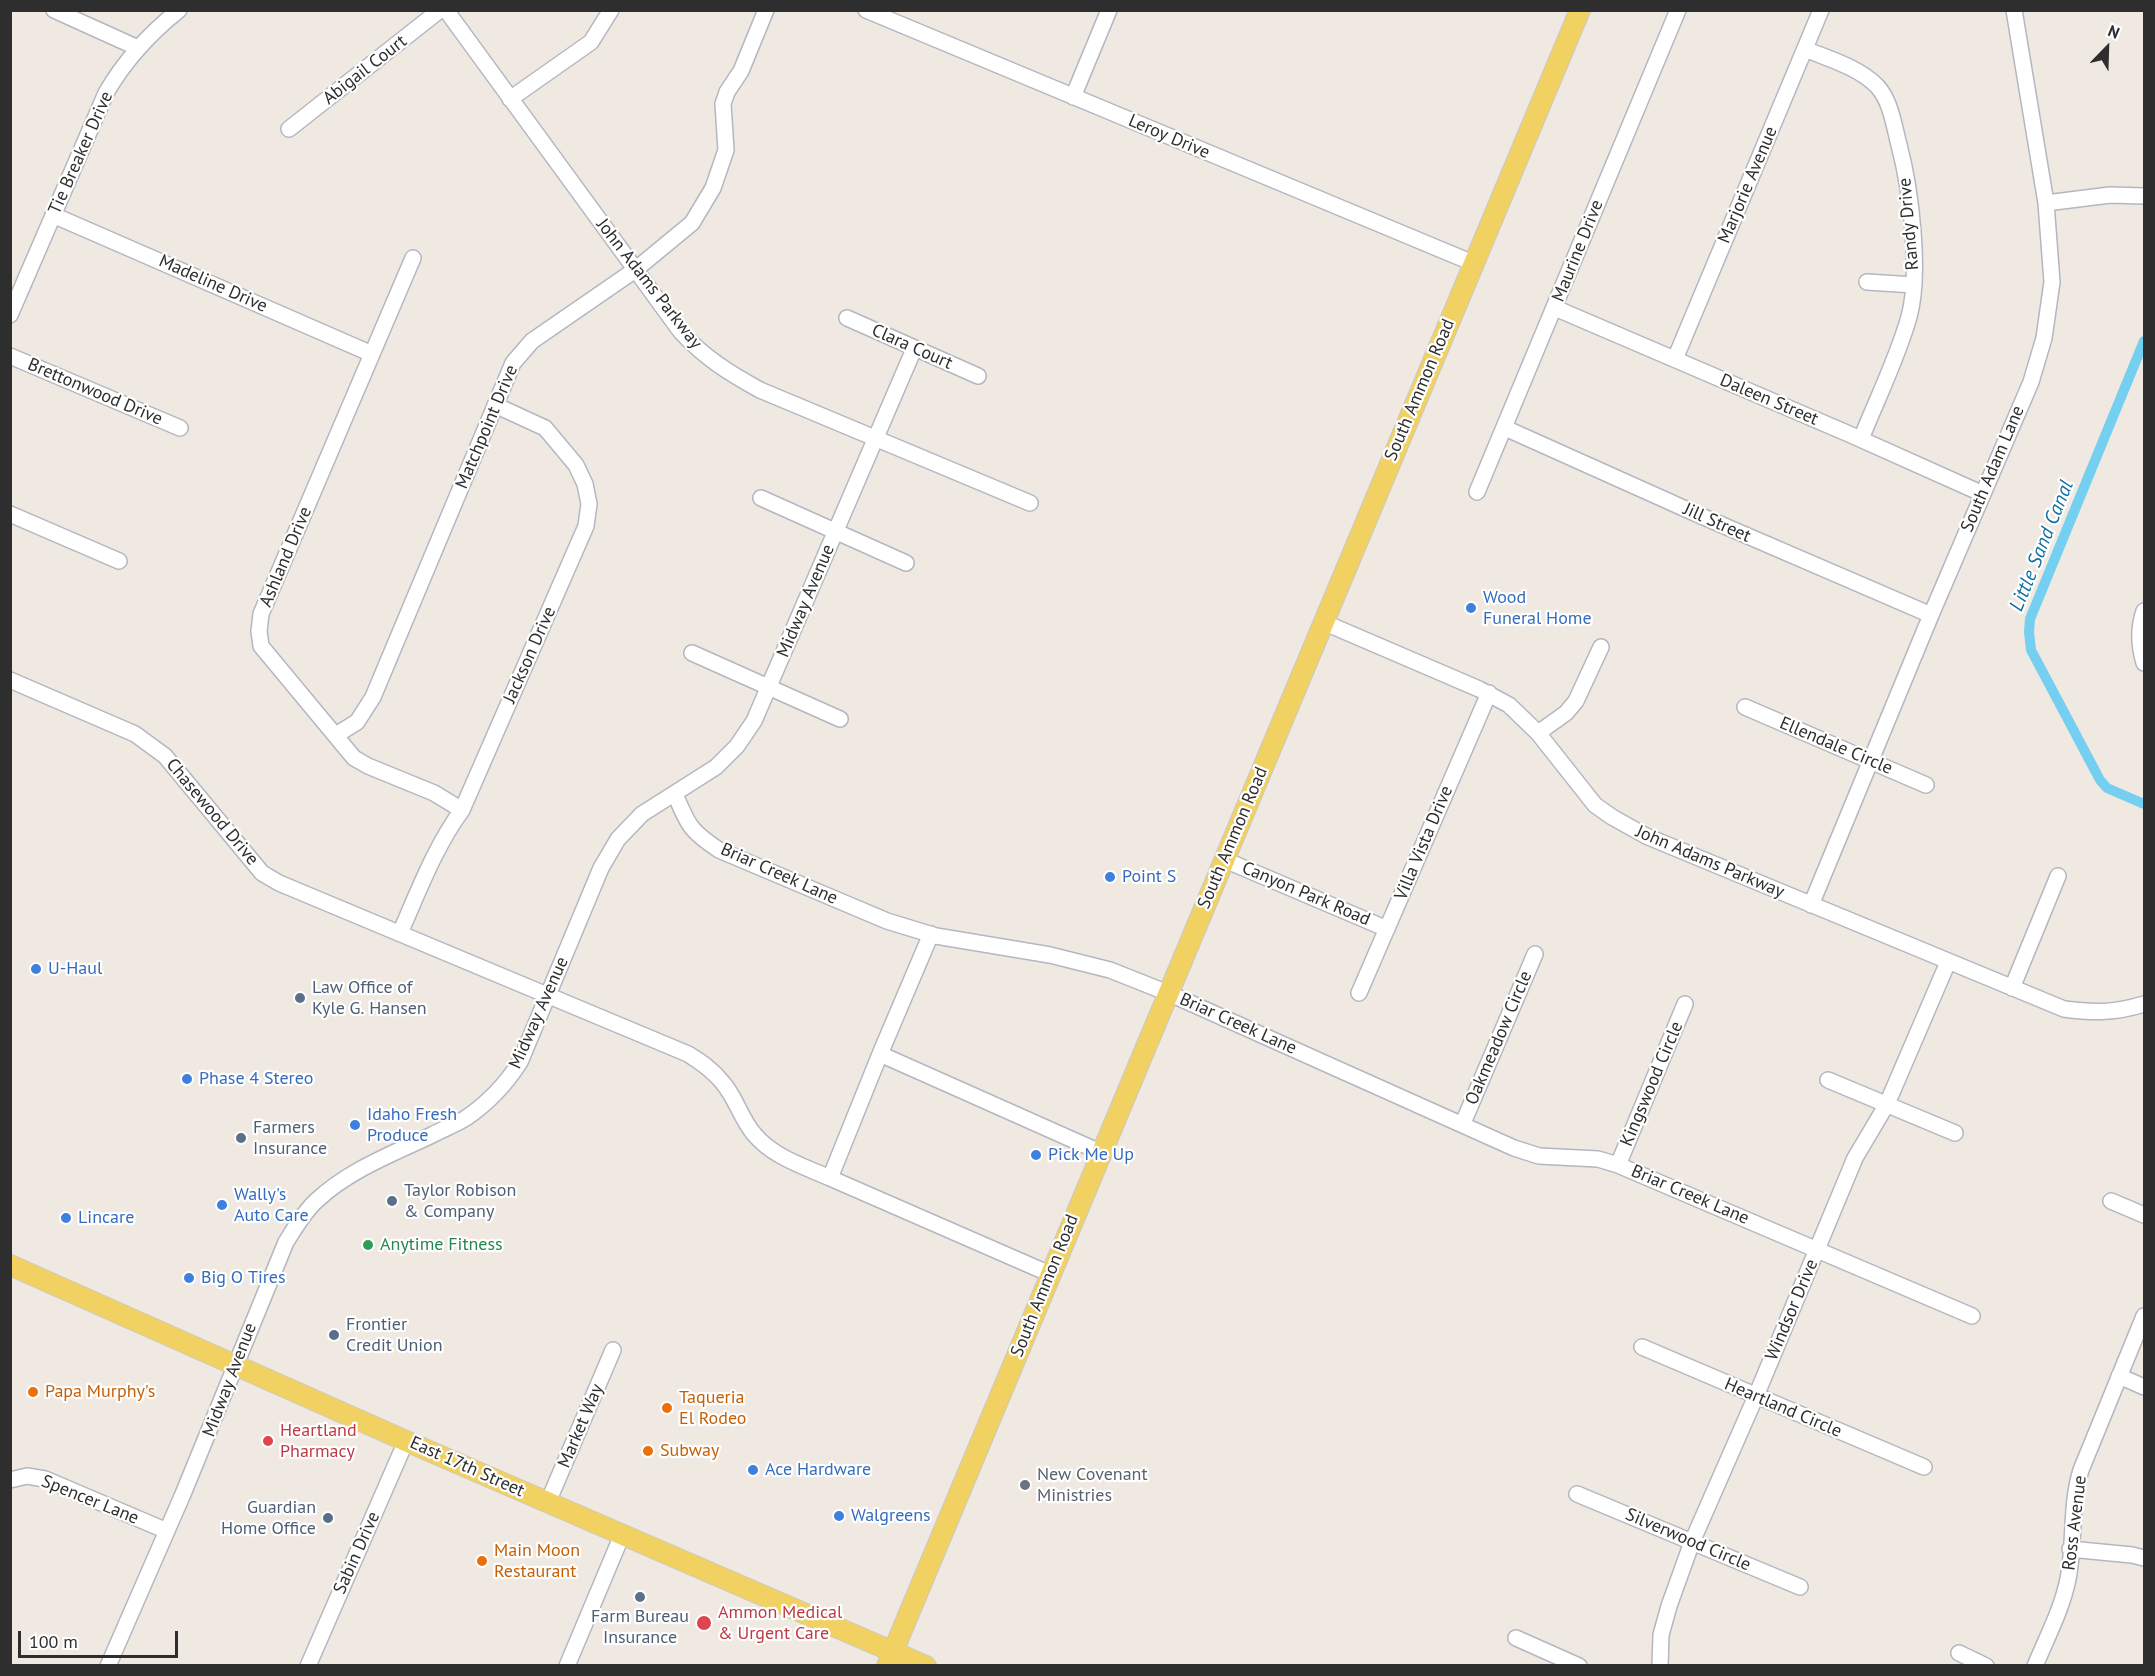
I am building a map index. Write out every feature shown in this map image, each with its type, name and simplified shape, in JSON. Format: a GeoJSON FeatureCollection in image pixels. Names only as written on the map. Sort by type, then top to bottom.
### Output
{"type":"FeatureCollection","features":[{"type":"Feature","properties":{"kind":"main road","name":"South Ammon Road"},"geometry":{"type":"LineString","coordinates":[[890,1658],[1580,10]]}},
{"type":"Feature","properties":{"kind":"main road","name":"East 17th Street"},"geometry":{"type":"LineString","coordinates":[[10,1265],[622,1535],[890,1658],[926,1665]]}},
{"type":"Feature","properties":{"kind":"street"},"geometry":{"type":"LineString","coordinates":[[54,10],[138,48]]}},
{"type":"Feature","properties":{"kind":"street","name":"Tie Breaker Drive"},"geometry":{"type":"LineString","coordinates":[[10,315],[106,93],[118,71],[155,28],[179,10]]}},
{"type":"Feature","properties":{"kind":"street","name":"Abigail Court"},"geometry":{"type":"LineString","coordinates":[[289,129],[441,10]]}},
{"type":"Feature","properties":{"kind":"street","name":"John Adams Parkway"},"geometry":{"type":"LineString","coordinates":[[446,10],[635,270],[681,332],[699,352],[760,390],[1030,503]]}},
{"type":"Feature","properties":{"kind":"street"},"geometry":{"type":"LineString","coordinates":[[510,99],[591,42],[611,10]]}},
{"type":"Feature","properties":{"kind":"street","name":"Matchpoint Drive"},"geometry":{"type":"LineString","coordinates":[[336,735],[357,722],[373,697],[513,363],[532,341],[635,270],[692,223],[713,189],[726,150],[723,104],[727,92],[741,71],[766,10]]}},
{"type":"Feature","properties":{"kind":"street","name":"Leroy Drive"},"geometry":{"type":"LineString","coordinates":[[866,10],[1473,264]]}},
{"type":"Feature","properties":{"kind":"street"},"geometry":{"type":"LineString","coordinates":[[1073,97],[1109,10]]}},
{"type":"Feature","properties":{"kind":"street","name":"Maurine Drive"},"geometry":{"type":"LineString","coordinates":[[1477,492],[1678,10]]}},
{"type":"Feature","properties":{"kind":"street","name":"Marjorie Avenue"},"geometry":{"type":"LineString","coordinates":[[1675,359],[1821,10]]}},
{"type":"Feature","properties":{"kind":"street","name":"South Adam Lane"},"geometry":{"type":"LineString","coordinates":[[1811,905],[1931,615],[2031,382],[2044,338],[2052,282],[2046,203],[2014,10]]}},
{"type":"Feature","properties":{"kind":"street","name":"Randy Drive"},"geometry":{"type":"LineString","coordinates":[[1805,49],[1866,76],[1879,89],[1888,104],[1902,157],[1913,238],[1914,285],[1909,315],[1897,353],[1861,440]]}},
{"type":"Feature","properties":{"kind":"street"},"geometry":{"type":"LineString","coordinates":[[2046,203],[2110,195],[2145,196]]}},
{"type":"Feature","properties":{"kind":"street","name":"Madeline Drive"},"geometry":{"type":"LineString","coordinates":[[53,214],[372,354]]}},
{"type":"Feature","properties":{"kind":"street","name":"Ashland Drive"},"geometry":{"type":"LineString","coordinates":[[413,258],[261,614],[259,631],[261,646],[354,758],[435,793],[462,810]]}},
{"type":"Feature","properties":{"kind":"street"},"geometry":{"type":"LineString","coordinates":[[1867,282],[1914,285]]}},
{"type":"Feature","properties":{"kind":"street","name":"Daleen Street"},"geometry":{"type":"LineString","coordinates":[[1555,308],[1983,494]]}},
{"type":"Feature","properties":{"kind":"street","name":"Clara Court"},"geometry":{"type":"LineString","coordinates":[[847,318],[978,376]]}},
{"type":"Feature","properties":{"kind":"street","name":"Midway Avenue"},"geometry":{"type":"LineString","coordinates":[[108,1665],[237,1365],[243,1344],[286,1242],[314,1202],[351,1174],[465,1119],[492,1097],[520,1062],[601,868],[618,839],[642,814],[716,767],[754,722],[914,349]]}},
{"type":"Feature","properties":{"kind":"street","name":"Brettonwood Drive"},"geometry":{"type":"LineString","coordinates":[[10,356],[180,428]]}},
{"type":"Feature","properties":{"kind":"street","name":"Jackson Drive"},"geometry":{"type":"LineString","coordinates":[[400,933],[435,854],[462,810],[586,526],[589,504],[585,484],[576,465],[545,428],[495,405]]}},
{"type":"Feature","properties":{"kind":"street","name":"Jill Street"},"geometry":{"type":"LineString","coordinates":[[1505,428],[1931,615]]}},
{"type":"Feature","properties":{"kind":"street"},"geometry":{"type":"LineString","coordinates":[[761,498],[906,563]]}},
{"type":"Feature","properties":{"kind":"street"},"geometry":{"type":"LineString","coordinates":[[10,514],[120,561]]}},
{"type":"Feature","properties":{"kind":"street"},"geometry":{"type":"LineString","coordinates":[[2145,612],[2141,620],[2140,639],[2145,663]]}},
{"type":"Feature","properties":{"kind":"street","name":"John Adams Parkway"},"geometry":{"type":"LineString","coordinates":[[1323,622],[1488,693],[1509,705],[1538,733],[1595,805],[1646,836],[2064,1009],[2094,1013],[2125,1010],[2145,1004]]}},
{"type":"Feature","properties":{"kind":"street"},"geometry":{"type":"LineString","coordinates":[[1538,733],[1566,713],[1576,701],[1601,647]]}},
{"type":"Feature","properties":{"kind":"street"},"geometry":{"type":"LineString","coordinates":[[692,653],[840,719]]}},
{"type":"Feature","properties":{"kind":"street","name":"Chasewood Drive"},"geometry":{"type":"LineString","coordinates":[[10,680],[135,734],[152,744],[165,756],[262,873],[279,883],[688,1054],[709,1067],[724,1084],[753,1133],[765,1146],[782,1157],[1050,1274]]}},
{"type":"Feature","properties":{"kind":"street","name":"Villa Vista Drive"},"geometry":{"type":"LineString","coordinates":[[1359,993],[1488,693]]}},
{"type":"Feature","properties":{"kind":"street","name":"Ellendale Circle"},"geometry":{"type":"LineString","coordinates":[[1745,707],[1926,785]]}},
{"type":"Feature","properties":{"kind":"street","name":"Briar Creek Lane"},"geometry":{"type":"LineString","coordinates":[[675,794],[687,822],[698,836],[719,850],[887,921],[931,934],[1050,955],[1110,970],[1168,993],[1463,1123],[1514,1148],[1539,1156],[1598,1159],[1618,1165],[1972,1316]]}},
{"type":"Feature","properties":{"kind":"street","name":"Canyon Park Road"},"geometry":{"type":"LineString","coordinates":[[1225,860],[1387,929]]}},
{"type":"Feature","properties":{"kind":"street"},"geometry":{"type":"LineString","coordinates":[[2012,988],[2058,876]]}},
{"type":"Feature","properties":{"kind":"street"},"geometry":{"type":"LineString","coordinates":[[830,1178],[931,934]]}},
{"type":"Feature","properties":{"kind":"street","name":"Oakmeadow Circle"},"geometry":{"type":"LineString","coordinates":[[1463,1123],[1534,954]]}},
{"type":"Feature","properties":{"kind":"street","name":"Windsor Drive"},"geometry":{"type":"LineString","coordinates":[[1660,1665],[1664,1625],[1692,1542],[1756,1396],[1855,1158],[1887,1104],[1948,962]]}},
{"type":"Feature","properties":{"kind":"street","name":"Kingswood Circle"},"geometry":{"type":"LineString","coordinates":[[1618,1165],[1685,1004]]}},
{"type":"Feature","properties":{"kind":"street"},"geometry":{"type":"LineString","coordinates":[[880,1054],[1100,1152]]}},
{"type":"Feature","properties":{"kind":"street"},"geometry":{"type":"LineString","coordinates":[[1828,1080],[1955,1133]]}},
{"type":"Feature","properties":{"kind":"street"},"geometry":{"type":"LineString","coordinates":[[2111,1201],[2137,1212]]}},
{"type":"Feature","properties":{"kind":"street","name":"Ross Avenue"},"geometry":{"type":"LineString","coordinates":[[2035,1665],[2061,1603],[2068,1578],[2075,1488],[2082,1465],[2145,1316]]}},
{"type":"Feature","properties":{"kind":"street","name":"Heartland Circle"},"geometry":{"type":"LineString","coordinates":[[1642,1347],[1924,1467]]}},
{"type":"Feature","properties":{"kind":"street","name":"Market Way"},"geometry":{"type":"LineString","coordinates":[[548,1502],[613,1350]]}},
{"type":"Feature","properties":{"kind":"street"},"geometry":{"type":"LineString","coordinates":[[2119,1376],[2145,1387]]}},
{"type":"Feature","properties":{"kind":"street","name":"Sabin Drive"},"geometry":{"type":"LineString","coordinates":[[308,1665],[406,1441]]}},
{"type":"Feature","properties":{"kind":"street","name":"Spencer Lane"},"geometry":{"type":"LineString","coordinates":[[10,1480],[27,1476],[45,1479],[167,1531]]}},
{"type":"Feature","properties":{"kind":"street","name":"Silverwood Circle"},"geometry":{"type":"LineString","coordinates":[[1577,1494],[1800,1587]]}},
{"type":"Feature","properties":{"kind":"street"},"geometry":{"type":"LineString","coordinates":[[567,1665],[622,1535]]}},
{"type":"Feature","properties":{"kind":"street"},"geometry":{"type":"LineString","coordinates":[[2070,1549],[2145,1558]]}},
{"type":"Feature","properties":{"kind":"street"},"geometry":{"type":"LineString","coordinates":[[1516,1638],[1579,1665]]}},
{"type":"Feature","properties":{"kind":"street"},"geometry":{"type":"LineString","coordinates":[[1959,1653],[1986,1665]]}},
{"type":"Feature","properties":{"kind":"waterway","name":"Little Sand Canal"},"geometry":{"type":"LineString","coordinates":[[2144,341],[2030,619],[2029,632],[2031,650],[2100,780],[2107,788],[2144,804]]}},
{"type":"Feature","properties":{"kind":"place","name":"Wood Funeral Home"},"geometry":{"type":"Point","coordinates":[1471,608]}},
{"type":"Feature","properties":{"kind":"place","name":"Point S"},"geometry":{"type":"Point","coordinates":[1110,877]}},
{"type":"Feature","properties":{"kind":"place","name":"U-Haul"},"geometry":{"type":"Point","coordinates":[36,969]}},
{"type":"Feature","properties":{"kind":"place","name":"Law Office of Kyle G. Hansen"},"geometry":{"type":"Point","coordinates":[300,998]}},
{"type":"Feature","properties":{"kind":"place","name":"Phase 4 Stereo"},"geometry":{"type":"Point","coordinates":[187,1079]}},
{"type":"Feature","properties":{"kind":"place","name":"Idaho Fresh Produce"},"geometry":{"type":"Point","coordinates":[355,1125]}},
{"type":"Feature","properties":{"kind":"place","name":"Farmers Insurance"},"geometry":{"type":"Point","coordinates":[241,1138]}},
{"type":"Feature","properties":{"kind":"place","name":"Pick Me Up"},"geometry":{"type":"Point","coordinates":[1036,1155]}},
{"type":"Feature","properties":{"kind":"place","name":"Taylor Robison & Company"},"geometry":{"type":"Point","coordinates":[392,1201]}},
{"type":"Feature","properties":{"kind":"place","name":"Wally's Auto Care"},"geometry":{"type":"Point","coordinates":[222,1205]}},
{"type":"Feature","properties":{"kind":"place","name":"Lincare"},"geometry":{"type":"Point","coordinates":[66,1218]}},
{"type":"Feature","properties":{"kind":"place","name":"Anytime Fitness"},"geometry":{"type":"Point","coordinates":[368,1245]}},
{"type":"Feature","properties":{"kind":"place","name":"Big O Tires"},"geometry":{"type":"Point","coordinates":[189,1278]}},
{"type":"Feature","properties":{"kind":"place","name":"Frontier Credit Union"},"geometry":{"type":"Point","coordinates":[334,1335]}},
{"type":"Feature","properties":{"kind":"place","name":"Papa Murphy's"},"geometry":{"type":"Point","coordinates":[33,1392]}},
{"type":"Feature","properties":{"kind":"place","name":"Taqueria El Rodeo"},"geometry":{"type":"Point","coordinates":[667,1408]}},
{"type":"Feature","properties":{"kind":"place","name":"Heartland Pharmacy"},"geometry":{"type":"Point","coordinates":[268,1441]}},
{"type":"Feature","properties":{"kind":"place","name":"Subway"},"geometry":{"type":"Point","coordinates":[648,1451]}},
{"type":"Feature","properties":{"kind":"place","name":"Ace Hardware"},"geometry":{"type":"Point","coordinates":[753,1470]}},
{"type":"Feature","properties":{"kind":"place","name":"New Covenant Ministries"},"geometry":{"type":"Point","coordinates":[1025,1485]}},
{"type":"Feature","properties":{"kind":"place","name":"Walgreens"},"geometry":{"type":"Point","coordinates":[839,1516]}},
{"type":"Feature","properties":{"kind":"place","name":"Guardian Home Office"},"geometry":{"type":"Point","coordinates":[328,1518]}},
{"type":"Feature","properties":{"kind":"place","name":"Main Moon Restaurant"},"geometry":{"type":"Point","coordinates":[482,1561]}},
{"type":"Feature","properties":{"kind":"place","name":"Farm Bureau Insurance"},"geometry":{"type":"Point","coordinates":[640,1597]}},
{"type":"Feature","properties":{"kind":"place","name":"Ammon Medical & Urgent Care"},"geometry":{"type":"Point","coordinates":[704,1623]}}]}
